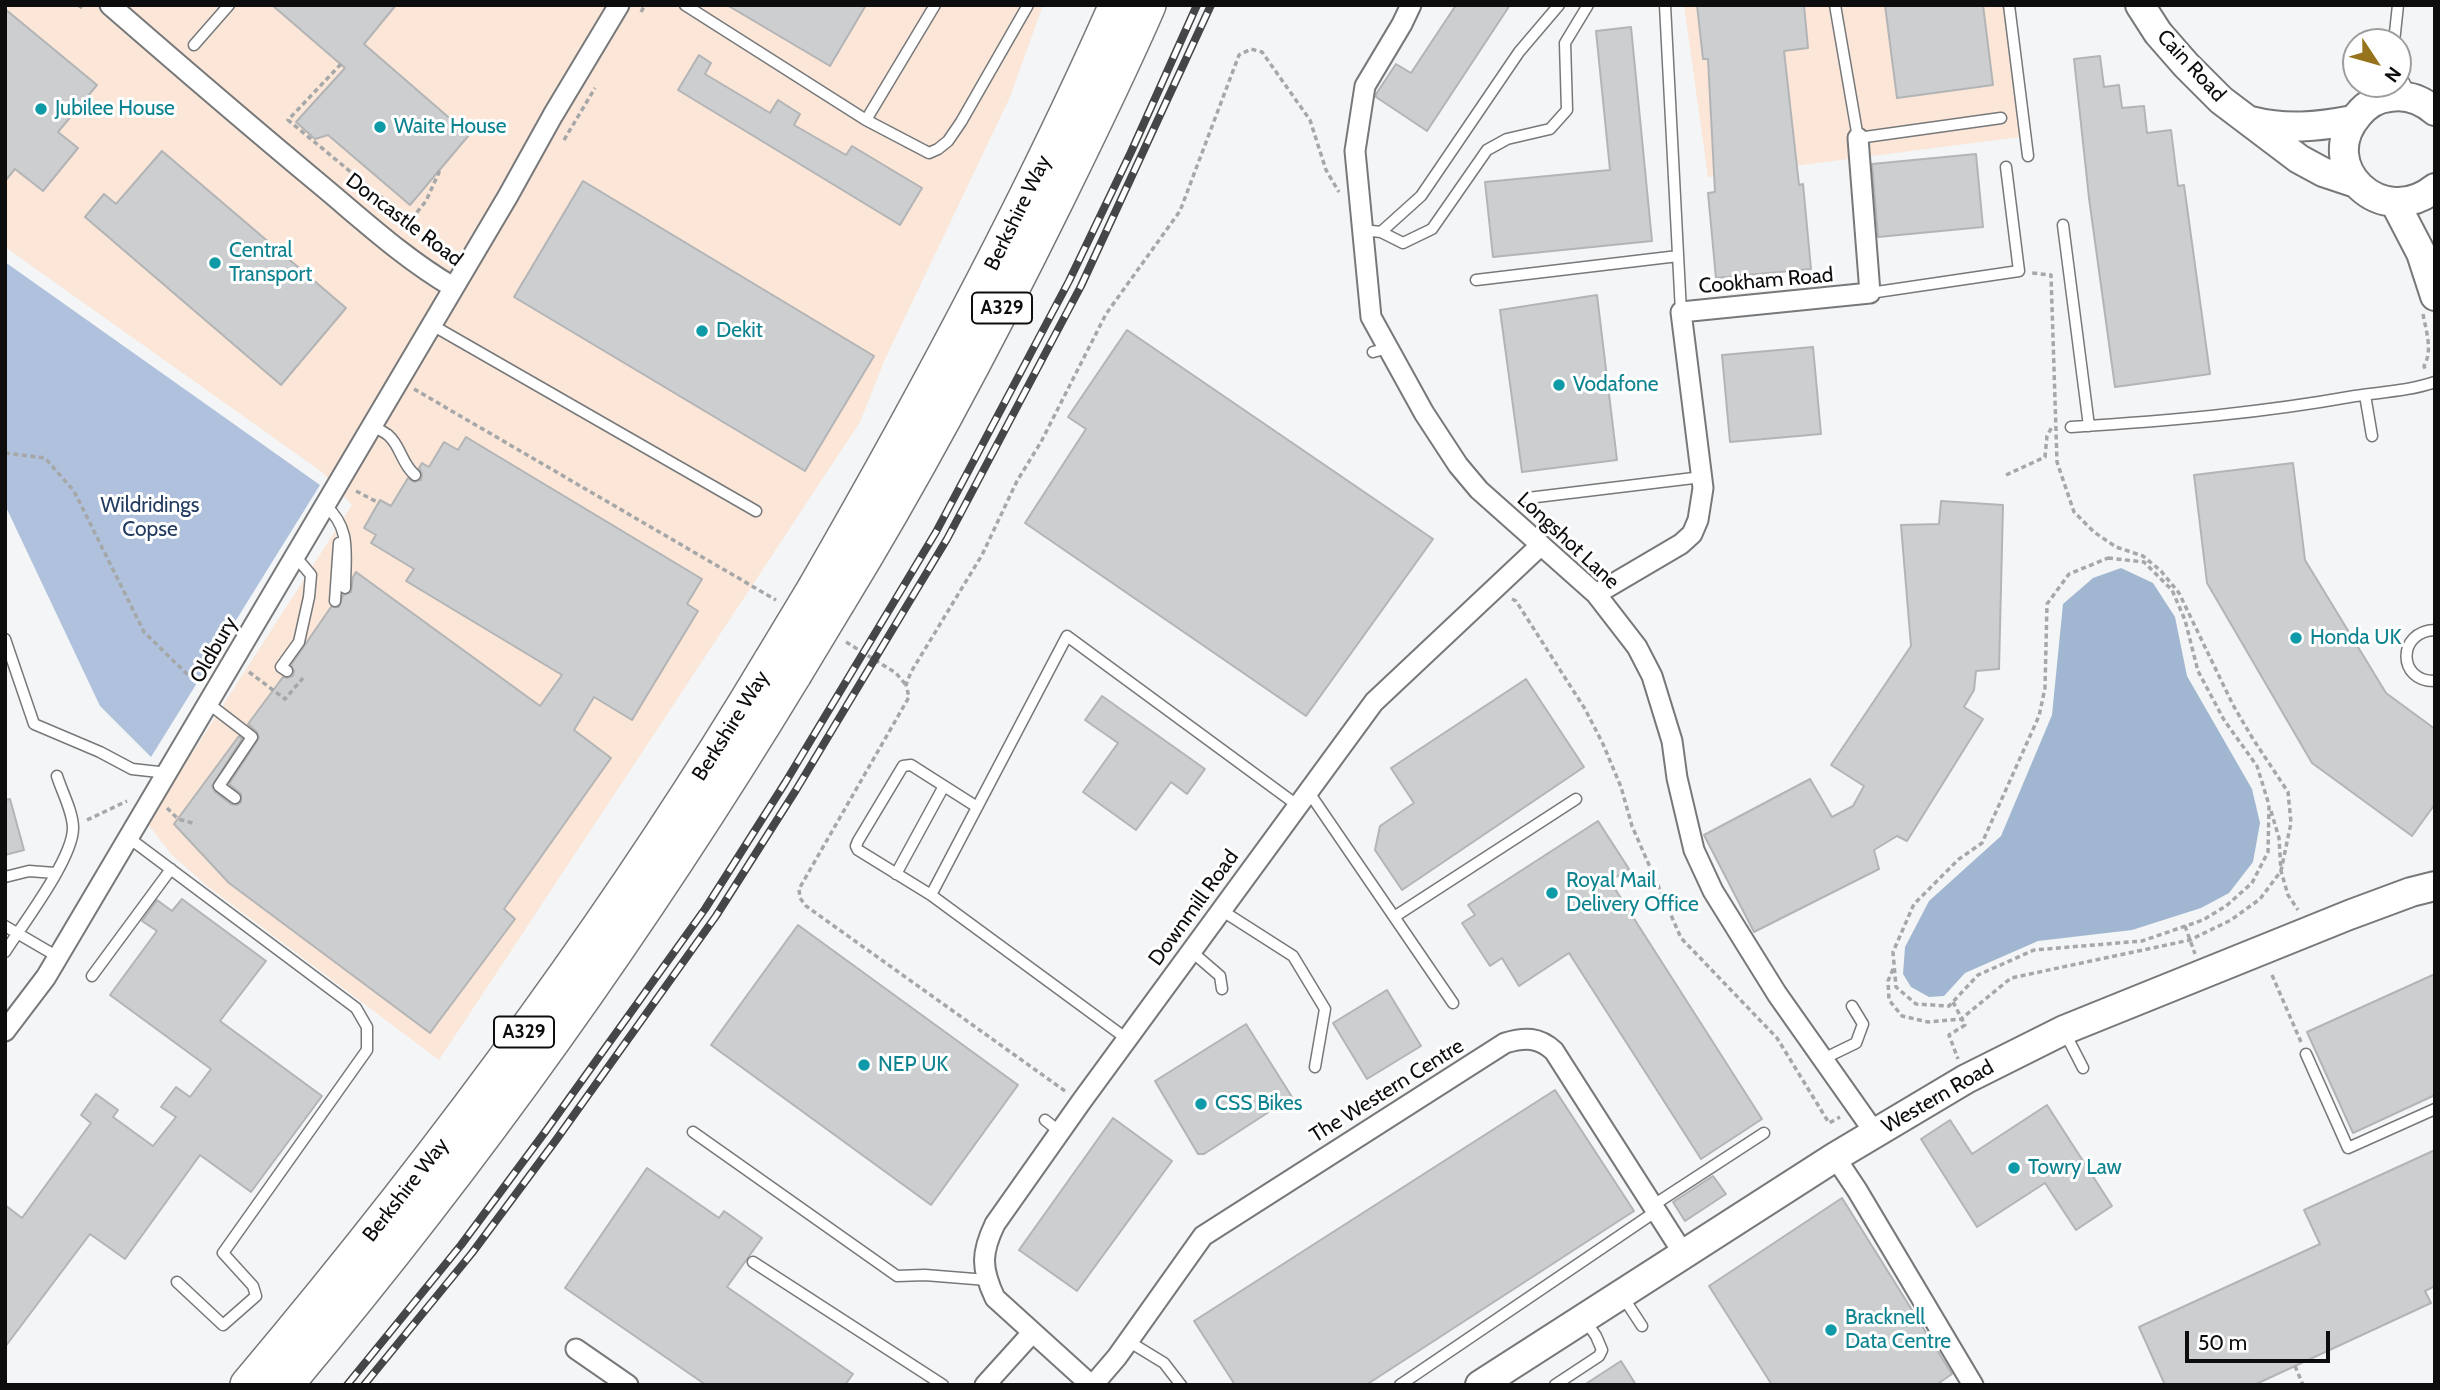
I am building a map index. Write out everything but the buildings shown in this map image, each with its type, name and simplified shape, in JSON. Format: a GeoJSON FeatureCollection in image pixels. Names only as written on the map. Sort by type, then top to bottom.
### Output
{"type":"FeatureCollection","features":[{"type":"Feature","properties":{"kind":"highway","name":"Berkshire Way"},"geometry":{"type":"LineString","coordinates":[[248,1385],[434,1155],[533,1020],[692,789],[783,667],[827,594],[918,408],[1029,193],[1116,5]]}},
{"type":"Feature","properties":{"kind":"highway","name":"Berkshire Way"},"geometry":{"type":"LineString","coordinates":[[827,594],[877,537],[996,322],[1092,127],[1148,5]]}},
{"type":"Feature","properties":{"kind":"highway","name":"Berkshire Way"},"geometry":{"type":"LineString","coordinates":[[285,1385],[409,1232],[596,978],[735,771],[783,667]]}},
{"type":"Feature","properties":{"kind":"street","name":"Doncastle Road"},"geometry":{"type":"LineString","coordinates":[[110,5],[253,129],[410,259],[453,287],[619,5]]}},
{"type":"Feature","properties":{"kind":"street","name":"Longshot Lane"},"geometry":{"type":"LineString","coordinates":[[1411,5],[1365,86],[1355,151],[1372,231],[1371,317],[1381,350],[1458,465],[1479,490],[1596,594],[1637,647],[1652,676],[1672,741],[1677,778],[1694,850],[1713,891],[1777,994],[1875,1133]]}},
{"type":"Feature","properties":{"kind":"street","name":"Cain Road"},"geometry":{"type":"LineString","coordinates":[[2140,5],[2158,33],[2221,100],[2299,159],[2323,172],[2356,183],[2367,194],[2395,203]]}},
{"type":"Feature","properties":{"kind":"street","name":"Cain Road"},"geometry":{"type":"LineString","coordinates":[[2248,120],[2307,128],[2369,102],[2392,96],[2424,104]]}},
{"type":"Feature","properties":{"kind":"street"},"geometry":{"type":"LineString","coordinates":[[2356,183],[2345,159],[2347,132],[2369,102]]}},
{"type":"Feature","properties":{"kind":"street"},"geometry":{"type":"LineString","coordinates":[[1858,138],[1870,293]]}},
{"type":"Feature","properties":{"kind":"street"},"geometry":{"type":"LineString","coordinates":[[2435,188],[2418,199],[2395,203],[2421,253],[2435,296]]}},
{"type":"Feature","properties":{"kind":"street","name":"Oldbury"},"geometry":{"type":"LineString","coordinates":[[5,1031],[46,977],[295,556],[331,510],[373,426],[453,287]]}},
{"type":"Feature","properties":{"kind":"street","name":"Cookham Road"},"geometry":{"type":"LineString","coordinates":[[1596,594],[1681,544],[1692,534],[1698,520],[1702,506],[1703,477],[1681,312],[1870,293]]}},
{"type":"Feature","properties":{"kind":"street","name":"Downmill Road"},"geometry":{"type":"LineString","coordinates":[[987,1280],[983,1257],[986,1242],[1052,1126],[1127,1039],[1374,702],[1541,545]]}},
{"type":"Feature","properties":{"kind":"street","name":"Western Road"},"geometry":{"type":"LineString","coordinates":[[1487,1383],[1683,1253],[1835,1157],[1966,1079],[2064,1030],[2378,904],[2435,886]]}},
{"type":"Feature","properties":{"kind":"street","name":"The Western Centre"},"geometry":{"type":"LineString","coordinates":[[1092,1385],[1128,1341],[1203,1236],[1505,1043],[1517,1039],[1544,1041],[1554,1051],[1683,1253]]}},
{"type":"Feature","properties":{"kind":"street"},"geometry":{"type":"LineString","coordinates":[[1835,1157],[1973,1385]]}},
{"type":"Feature","properties":{"kind":"street"},"geometry":{"type":"LineString","coordinates":[[987,1280],[995,1298],[1092,1385]]}},
{"type":"Feature","properties":{"kind":"street"},"geometry":{"type":"LineString","coordinates":[[985,1385],[1032,1333]]}},
{"type":"Feature","properties":{"kind":"street"},"geometry":{"type":"LineString","coordinates":[[576,1349],[628,1385]]}},
{"type":"Feature","properties":{"kind":"lane"},"geometry":{"type":"LineString","coordinates":[[194,45],[229,5]]}},
{"type":"Feature","properties":{"kind":"lane"},"geometry":{"type":"LineString","coordinates":[[685,5],[866,120],[929,153],[939,149],[961,122],[1028,5]]}},
{"type":"Feature","properties":{"kind":"lane"},"geometry":{"type":"LineString","coordinates":[[866,120],[935,5]]}},
{"type":"Feature","properties":{"kind":"lane"},"geometry":{"type":"LineString","coordinates":[[1372,231],[1421,196],[1519,52],[1559,5]]}},
{"type":"Feature","properties":{"kind":"lane"},"geometry":{"type":"LineString","coordinates":[[1372,231],[1403,243],[1432,229],[1487,150],[1507,139],[1550,129],[1567,110],[1565,43],[1588,5]]}},
{"type":"Feature","properties":{"kind":"lane"},"geometry":{"type":"LineString","coordinates":[[1665,5],[1681,312]]}},
{"type":"Feature","properties":{"kind":"lane"},"geometry":{"type":"LineString","coordinates":[[1835,5],[1858,138],[2001,118]]}},
{"type":"Feature","properties":{"kind":"lane"},"geometry":{"type":"LineString","coordinates":[[2009,5],[2028,156]]}},
{"type":"Feature","properties":{"kind":"lane"},"geometry":{"type":"LineString","coordinates":[[2396,28],[2398,5]]}},
{"type":"Feature","properties":{"kind":"lane"},"geometry":{"type":"LineString","coordinates":[[2412,89],[2424,104]]}},
{"type":"Feature","properties":{"kind":"lane"},"geometry":{"type":"LineString","coordinates":[[1870,293],[2019,271],[2006,167]]}},
{"type":"Feature","properties":{"kind":"lane"},"geometry":{"type":"LineString","coordinates":[[2063,225],[2090,426]]}},
{"type":"Feature","properties":{"kind":"lane"},"geometry":{"type":"LineString","coordinates":[[1476,280],[1678,256]]}},
{"type":"Feature","properties":{"kind":"lane"},"geometry":{"type":"LineString","coordinates":[[432,325],[756,510]]}},
{"type":"Feature","properties":{"kind":"lane"},"geometry":{"type":"LineString","coordinates":[[2071,427],[2280,409],[2399,392],[2435,382]]}},
{"type":"Feature","properties":{"kind":"lane"},"geometry":{"type":"LineString","coordinates":[[2365,395],[2372,436]]}},
{"type":"Feature","properties":{"kind":"lane"},"geometry":{"type":"LineString","coordinates":[[373,426],[389,436],[405,466],[415,475]]}},
{"type":"Feature","properties":{"kind":"lane"},"geometry":{"type":"LineString","coordinates":[[1528,498],[1703,477]]}},
{"type":"Feature","properties":{"kind":"lane"},"geometry":{"type":"LineString","coordinates":[[331,510],[344,531],[345,588]]}},
{"type":"Feature","properties":{"kind":"lane"},"geometry":{"type":"LineString","coordinates":[[331,510],[339,535],[335,601]]}},
{"type":"Feature","properties":{"kind":"lane"},"geometry":{"type":"LineString","coordinates":[[287,671],[281,667],[299,642],[311,575],[295,556]]}},
{"type":"Feature","properties":{"kind":"lane"},"geometry":{"type":"LineString","coordinates":[[2435,631],[2415,636],[2406,651],[2410,669],[2415,676],[2435,681]]}},
{"type":"Feature","properties":{"kind":"lane"},"geometry":{"type":"LineString","coordinates":[[931,895],[1067,636],[1302,798],[1394,917],[1452,1003]]}},
{"type":"Feature","properties":{"kind":"lane"},"geometry":{"type":"LineString","coordinates":[[5,639],[34,724],[132,769],[168,773]]}},
{"type":"Feature","properties":{"kind":"lane"},"geometry":{"type":"LineString","coordinates":[[209,704],[252,737],[219,786],[235,798]]}},
{"type":"Feature","properties":{"kind":"lane"},"geometry":{"type":"LineString","coordinates":[[977,807],[911,765],[903,766],[856,846],[858,850],[931,895],[1127,1039]]}},
{"type":"Feature","properties":{"kind":"lane"},"geometry":{"type":"LineString","coordinates":[[5,953],[55,873],[69,845],[73,826],[57,776]]}},
{"type":"Feature","properties":{"kind":"lane"},"geometry":{"type":"LineString","coordinates":[[896,874],[944,786]]}},
{"type":"Feature","properties":{"kind":"lane"},"geometry":{"type":"LineString","coordinates":[[1394,917],[1576,799]]}},
{"type":"Feature","properties":{"kind":"lane"},"geometry":{"type":"LineString","coordinates":[[129,838],[356,1008],[367,1027],[367,1050],[223,1253],[253,1286],[256,1296],[223,1325],[177,1282]]}},
{"type":"Feature","properties":{"kind":"lane"},"geometry":{"type":"LineString","coordinates":[[92,976],[171,869]]}},
{"type":"Feature","properties":{"kind":"lane"},"geometry":{"type":"LineString","coordinates":[[5,877],[29,871],[55,873]]}},
{"type":"Feature","properties":{"kind":"lane"},"geometry":{"type":"LineString","coordinates":[[1221,910],[1293,956],[1325,1009],[1315,1067]]}},
{"type":"Feature","properties":{"kind":"lane"},"geometry":{"type":"LineString","coordinates":[[5,926],[58,957]]}},
{"type":"Feature","properties":{"kind":"lane"},"geometry":{"type":"LineString","coordinates":[[1191,951],[1220,976],[1222,989]]}},
{"type":"Feature","properties":{"kind":"lane"},"geometry":{"type":"LineString","coordinates":[[1824,1059],[1856,1043],[1863,1024],[1852,1006]]}},
{"type":"Feature","properties":{"kind":"lane"},"geometry":{"type":"LineString","coordinates":[[2064,1030],[2083,1068]]}},
{"type":"Feature","properties":{"kind":"lane"},"geometry":{"type":"LineString","coordinates":[[2306,1054],[2348,1148],[2435,1109]]}},
{"type":"Feature","properties":{"kind":"lane"},"geometry":{"type":"LineString","coordinates":[[693,1132],[897,1276],[925,1275],[987,1280]]}},
{"type":"Feature","properties":{"kind":"lane"},"geometry":{"type":"LineString","coordinates":[[1400,1385],[1764,1133]]}},
{"type":"Feature","properties":{"kind":"lane"},"geometry":{"type":"LineString","coordinates":[[753,1262],[943,1385]]}},
{"type":"Feature","properties":{"kind":"lane"},"geometry":{"type":"LineString","coordinates":[[1620,1294],[1642,1326]]}},
{"type":"Feature","properties":{"kind":"lane"},"geometry":{"type":"LineString","coordinates":[[1555,1385],[1599,1356],[1602,1350],[1601,1344],[1583,1318]]}},
{"type":"Feature","properties":{"kind":"lane"},"geometry":{"type":"LineString","coordinates":[[1128,1341],[1164,1363],[1181,1385]]}},
{"type":"Feature","properties":{"kind":"path"},"geometry":{"type":"LineString","coordinates":[[78,5],[84,9]]}},
{"type":"Feature","properties":{"kind":"path"},"geometry":{"type":"LineString","coordinates":[[641,12],[645,5]]}},
{"type":"Feature","properties":{"kind":"path"},"geometry":{"type":"LineString","coordinates":[[906,685],[911,672],[982,555],[1017,481],[1041,442],[1106,314],[1180,211],[1239,55],[1251,49],[1262,52],[1310,120],[1326,170],[1340,194]]}},
{"type":"Feature","properties":{"kind":"path"},"geometry":{"type":"LineString","coordinates":[[341,64],[288,120],[410,220],[426,201],[440,170]]}},
{"type":"Feature","properties":{"kind":"path"},"geometry":{"type":"LineString","coordinates":[[564,139],[595,88]]}},
{"type":"Feature","properties":{"kind":"path"},"geometry":{"type":"LineString","coordinates":[[1894,966],[1888,981],[1889,1000],[1902,1016],[1927,1022],[1961,1019],[2011,978],[2190,940],[2231,920],[2260,899],[2281,871],[2291,822],[2288,792],[2233,705],[2179,593],[2161,571],[2143,556],[2116,547],[2094,532],[2074,512],[2057,462],[2051,275]]}},
{"type":"Feature","properties":{"kind":"path"},"geometry":{"type":"LineString","coordinates":[[399,381],[778,600]]}},
{"type":"Feature","properties":{"kind":"path"},"geometry":{"type":"LineString","coordinates":[[2006,475],[2045,457],[2047,436],[2054,423]]}},
{"type":"Feature","properties":{"kind":"path"},"geometry":{"type":"LineString","coordinates":[[5,453],[45,458],[74,491],[145,632],[188,676]]}},
{"type":"Feature","properties":{"kind":"path"},"geometry":{"type":"LineString","coordinates":[[356,491],[379,503]]}},
{"type":"Feature","properties":{"kind":"path"},"geometry":{"type":"LineString","coordinates":[[2269,805],[2268,852],[2252,883],[2226,906],[2203,919],[2142,941],[2034,950],[1978,975],[1949,1006],[1916,1004],[1896,987],[1893,952],[1914,904],[1959,859],[1982,843],[2039,716],[2045,688],[2047,604],[2069,574],[2108,558],[2144,562],[2172,590],[2185,620],[2197,671],[2224,720],[2257,766],[2269,805],[2279,838],[2281,871],[2288,895],[2302,917]]}},
{"type":"Feature","properties":{"kind":"path"},"geometry":{"type":"LineString","coordinates":[[1510,597],[1516,601],[1597,732],[1621,787],[1632,826],[1681,938],[1777,1038],[1829,1123],[1842,1116]]}},
{"type":"Feature","properties":{"kind":"path"},"geometry":{"type":"LineString","coordinates":[[844,640],[896,673],[906,685],[909,696],[803,880],[799,889],[800,898],[806,906],[1073,1097]]}},
{"type":"Feature","properties":{"kind":"path"},"geometry":{"type":"LineString","coordinates":[[249,672],[285,699],[303,678]]}},
{"type":"Feature","properties":{"kind":"path"},"geometry":{"type":"LineString","coordinates":[[73,826],[131,799]]}},
{"type":"Feature","properties":{"kind":"path"},"geometry":{"type":"LineString","coordinates":[[167,808],[178,819],[196,824]]}},
{"type":"Feature","properties":{"kind":"path"},"geometry":{"type":"LineString","coordinates":[[2185,926],[2197,960]]}},
{"type":"Feature","properties":{"kind":"path"},"geometry":{"type":"LineString","coordinates":[[2272,975],[2306,1054]]}},
{"type":"Feature","properties":{"kind":"path"},"geometry":{"type":"LineString","coordinates":[[1953,1002],[1965,1025],[1948,1035],[1959,1061]]}},
{"type":"Feature","properties":{"kind":"path"},"geometry":{"type":"LineString","coordinates":[[2295,1366],[2303,1385]]}},
{"type":"Feature","properties":{"kind":"shaded area"},"geometry":{"type":"Polygon","coordinates":[[[5,5],[1043,5],[1010,97],[885,359],[860,422],[439,1060],[206,885],[172,855],[147,823],[352,505],[322,472],[5,247],[5,5]]]}},
{"type":"Feature","properties":{"kind":"shaded area"},"geometry":{"type":"Polygon","coordinates":[[[1684,5],[2013,5],[2028,136],[1708,177],[1684,5]]]}},
{"type":"Feature","properties":{"kind":"shaded area"},"geometry":{"type":"Polygon","coordinates":[[[2121,568],[2153,583],[2175,617],[2187,676],[2252,789],[2260,823],[2253,862],[2229,893],[2201,908],[2132,930],[2038,941],[1965,973],[1944,996],[1929,997],[1911,987],[1903,974],[1905,947],[1929,901],[2001,836],[2052,715],[2063,604],[2093,578],[2121,568]]]}},
{"type":"Feature","properties":{"kind":"green space","name":"Wildridings Copse"},"geometry":{"type":"Polygon","coordinates":[[[5,262],[320,485],[151,757],[100,706],[5,505],[5,262]]]}},
{"type":"Feature","properties":{"kind":"railway"},"geometry":{"type":"LineString","coordinates":[[347,1385],[461,1245],[545,1132],[705,909],[785,783],[936,532],[1069,281],[1197,5]]}},
{"type":"Feature","properties":{"kind":"railway"},"geometry":{"type":"LineString","coordinates":[[364,1385],[472,1253],[556,1140],[716,916],[796,790],[947,539],[1081,286],[1211,5]]}},
{"type":"Feature","properties":{"kind":"place","name":"Jubilee House"},"geometry":{"type":"Point","coordinates":[41,109]}},
{"type":"Feature","properties":{"kind":"place","name":"Waite House"},"geometry":{"type":"Point","coordinates":[380,127]}},
{"type":"Feature","properties":{"kind":"place","name":"Central Transport"},"geometry":{"type":"Point","coordinates":[215,263]}},
{"type":"Feature","properties":{"kind":"place","name":"Dekit"},"geometry":{"type":"Point","coordinates":[702,331]}},
{"type":"Feature","properties":{"kind":"place","name":"Vodafone"},"geometry":{"type":"Point","coordinates":[1559,385]}},
{"type":"Feature","properties":{"kind":"place","name":"Honda UK"},"geometry":{"type":"Point","coordinates":[2296,638]}},
{"type":"Feature","properties":{"kind":"place","name":"Royal Mail Delivery Office"},"geometry":{"type":"Point","coordinates":[1552,893]}},
{"type":"Feature","properties":{"kind":"place","name":"NEP UK"},"geometry":{"type":"Point","coordinates":[864,1065]}},
{"type":"Feature","properties":{"kind":"place","name":"CSS Bikes"},"geometry":{"type":"Point","coordinates":[1201,1104]}},
{"type":"Feature","properties":{"kind":"place","name":"Towry Law"},"geometry":{"type":"Point","coordinates":[2014,1168]}},
{"type":"Feature","properties":{"kind":"place","name":"Bracknell Data Centre"},"geometry":{"type":"Point","coordinates":[1831,1330]}}]}
